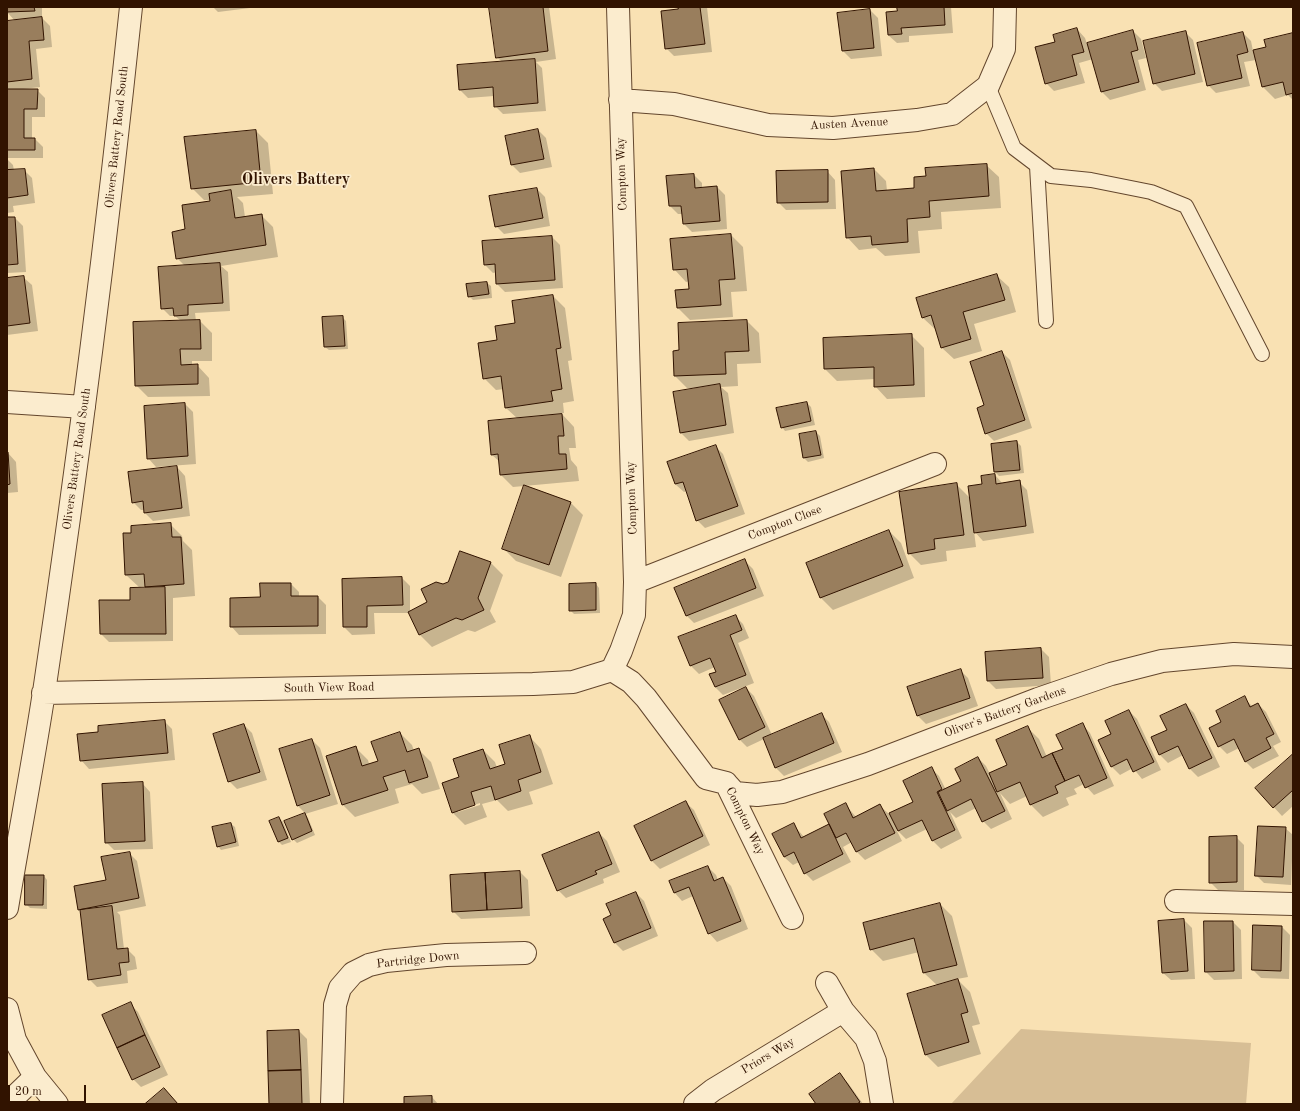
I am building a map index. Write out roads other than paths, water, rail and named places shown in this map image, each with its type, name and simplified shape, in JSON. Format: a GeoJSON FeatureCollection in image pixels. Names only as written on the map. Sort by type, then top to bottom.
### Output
{"type":"FeatureCollection","features":[{"type":"Feature","properties":{"kind":"street","name":"Olivers Battery Road South"},"geometry":{"type":"LineString","coordinates":[[7,908],[15,814],[43,693],[84,407],[111,199],[131,7]]}},
{"type":"Feature","properties":{"kind":"street","name":"Compton Way"},"geometry":{"type":"LineString","coordinates":[[618,7],[635,582],[634,615],[621,651],[612,670],[631,682],[646,698],[706,778],[726,783],[792,918]]}},
{"type":"Feature","properties":{"kind":"street","name":"Austen Avenue"},"geometry":{"type":"LineString","coordinates":[[620,100],[674,104],[768,125],[833,128],[917,120],[952,114],[988,86],[1004,50],[1005,7]]}},
{"type":"Feature","properties":{"kind":"street"},"geometry":{"type":"LineString","coordinates":[[7,402],[84,407]]}},
{"type":"Feature","properties":{"kind":"street","name":"Compton Close"},"geometry":{"type":"LineString","coordinates":[[635,582],[935,464]]}},
{"type":"Feature","properties":{"kind":"street","name":"Oliver's Battery Gardens"},"geometry":{"type":"LineString","coordinates":[[726,783],[735,793],[757,795],[782,792],[868,764],[1060,691],[1111,674],[1162,661],[1234,654],[1293,657]]}},
{"type":"Feature","properties":{"kind":"street","name":"South View Road"},"geometry":{"type":"LineString","coordinates":[[43,693],[533,684],[573,682],[612,670]]}},
{"type":"Feature","properties":{"kind":"street"},"geometry":{"type":"LineString","coordinates":[[1176,901],[1293,904]]}},
{"type":"Feature","properties":{"kind":"street","name":"Partridge Down"},"geometry":{"type":"LineString","coordinates":[[332,1104],[335,1005],[340,988],[353,973],[369,965],[386,961],[446,955],[525,953]]}},
{"type":"Feature","properties":{"kind":"street"},"geometry":{"type":"LineString","coordinates":[[827,983],[843,1011],[866,1038],[875,1061],[882,1104]]}},
{"type":"Feature","properties":{"kind":"street"},"geometry":{"type":"LineString","coordinates":[[7,1009],[15,1040],[35,1077],[57,1104]]}},
{"type":"Feature","properties":{"kind":"street","name":"Priors Way"},"geometry":{"type":"LineString","coordinates":[[695,1104],[713,1090],[843,1011]]}},
{"type":"Feature","properties":{"kind":"street"},"geometry":{"type":"LineString","coordinates":[[7,1104],[35,1077]]}},
{"type":"Feature","properties":{"kind":"lane"},"geometry":{"type":"LineString","coordinates":[[988,86],[1014,148],[1051,176],[1091,180],[1151,192],[1186,206],[1262,354]]}},
{"type":"Feature","properties":{"kind":"lane"},"geometry":{"type":"LineString","coordinates":[[1037,166],[1046,321]]}},
{"type":"Feature","properties":{"kind":"district","name":"Olivers Battery"},"geometry":{"type":"Point","coordinates":[296,180]}}]}
